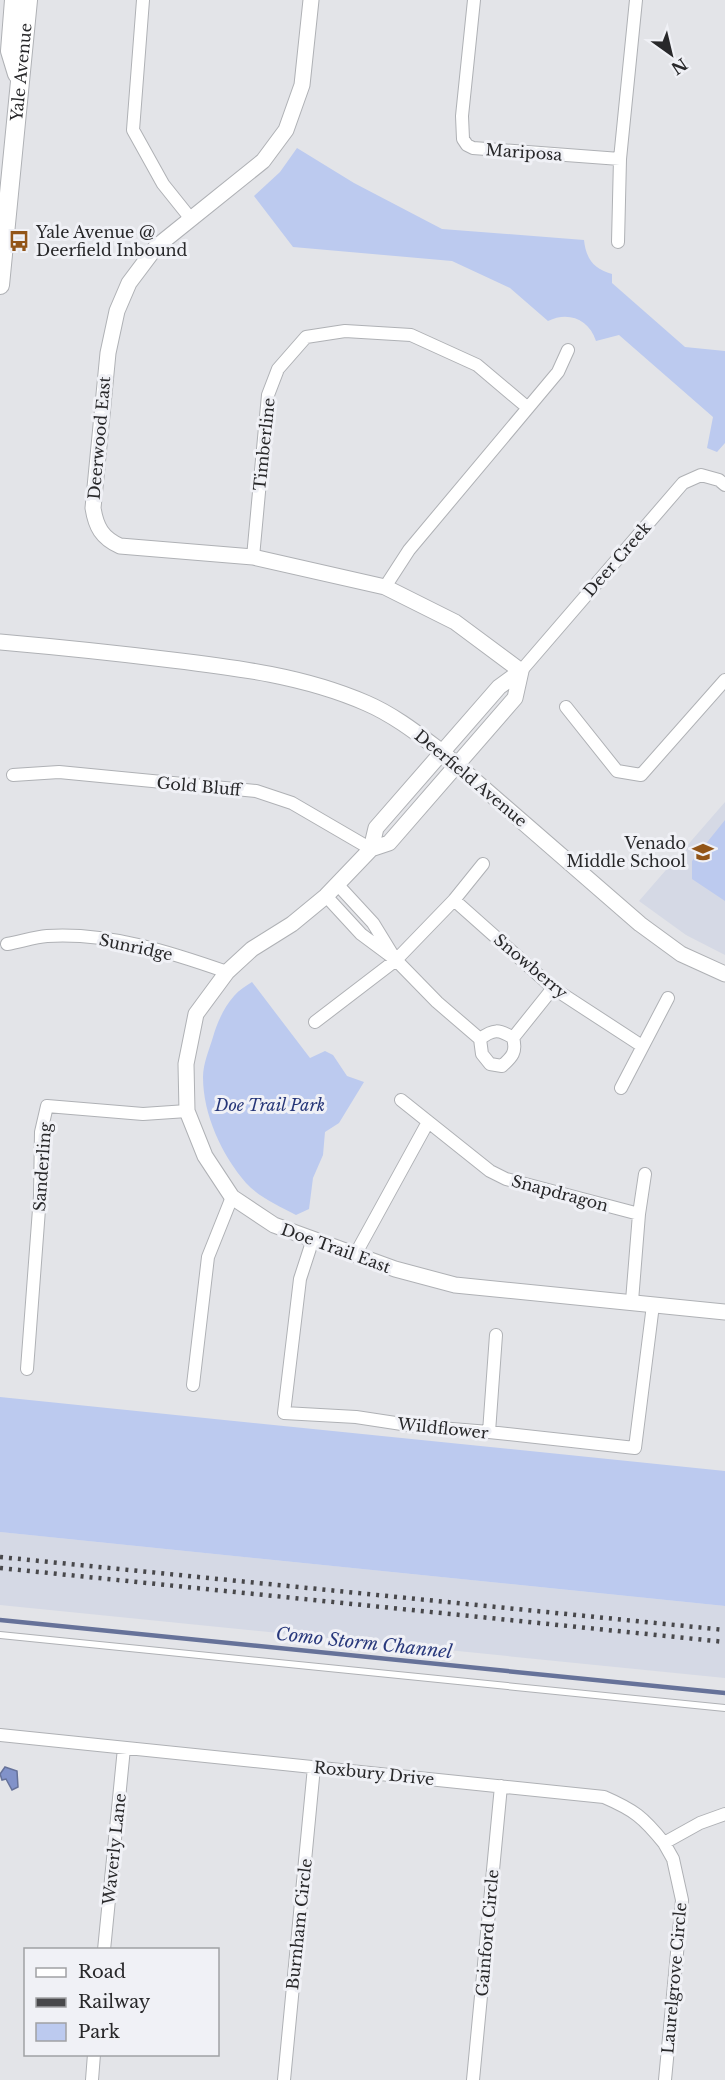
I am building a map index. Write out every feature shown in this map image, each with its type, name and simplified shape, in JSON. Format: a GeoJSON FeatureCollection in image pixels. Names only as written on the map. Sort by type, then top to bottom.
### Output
{"type":"FeatureCollection","features":[{"type":"Feature","properties":{"kind":"main road"},"geometry":{"type":"LineString","coordinates":[[14,0],[10,51],[20,84]]}},
{"type":"Feature","properties":{"kind":"main road","name":"Yale Avenue"},"geometry":{"type":"LineString","coordinates":[[0,285],[28,0]]}},
{"type":"Feature","properties":{"kind":"street"},"geometry":{"type":"LineString","coordinates":[[143,0],[133,130],[163,184],[191,219]]}},
{"type":"Feature","properties":{"kind":"street","name":"Deerwood East"},"geometry":{"type":"LineString","coordinates":[[311,0],[302,85],[286,130],[263,161],[156,247],[129,283],[117,312],[108,353],[93,508],[95,522],[101,534],[120,546],[253,556],[385,587],[456,622],[521,671]]}},
{"type":"Feature","properties":{"kind":"street","name":"Mariposa"},"geometry":{"type":"LineString","coordinates":[[474,0],[462,116],[463,140],[467,145],[473,148],[620,159]]}},
{"type":"Feature","properties":{"kind":"street"},"geometry":{"type":"LineString","coordinates":[[618,242],[620,159],[636,0]]}},
{"type":"Feature","properties":{"kind":"street","name":"Timberline"},"geometry":{"type":"LineString","coordinates":[[253,556],[268,395],[278,369],[306,337],[345,330],[411,335],[477,365],[528,408]]}},
{"type":"Feature","properties":{"kind":"street"},"geometry":{"type":"LineString","coordinates":[[385,587],[409,550],[558,372],[568,350]]}},
{"type":"Feature","properties":{"kind":"street","name":"Deer Creek"},"geometry":{"type":"LineString","coordinates":[[442,752],[499,687],[521,671],[683,483],[701,475],[719,480],[725,485]]}},
{"type":"Feature","properties":{"kind":"street","name":"Deerfield Avenue"},"geometry":{"type":"LineString","coordinates":[[0,642],[221,666],[327,687],[369,704],[409,727],[442,752],[640,924],[681,954],[725,974]]}},
{"type":"Feature","properties":{"kind":"street","name":"Deer Creek"},"geometry":{"type":"LineString","coordinates":[[458,765],[515,698],[521,671]]}},
{"type":"Feature","properties":{"kind":"street"},"geometry":{"type":"LineString","coordinates":[[566,707],[616,771],[641,775],[725,680]]}},
{"type":"Feature","properties":{"kind":"street","name":"Doe Trail East"},"geometry":{"type":"LineString","coordinates":[[371,849],[376,828],[442,752]]}},
{"type":"Feature","properties":{"kind":"street","name":"Doe Trail East"},"geometry":{"type":"LineString","coordinates":[[458,765],[389,843],[371,849],[326,896],[292,924],[252,950],[227,972],[196,1014],[186,1064],[187,1111],[205,1156],[232,1197],[274,1225],[395,1269],[455,1285],[725,1312]]}},
{"type":"Feature","properties":{"kind":"street","name":"Gold Bluff"},"geometry":{"type":"LineString","coordinates":[[13,775],[59,772],[256,791],[292,802],[371,849]]}},
{"type":"Feature","properties":{"kind":"street"},"geometry":{"type":"LineString","coordinates":[[315,1022],[396,960],[454,900],[483,864]]}},
{"type":"Feature","properties":{"kind":"street"},"geometry":{"type":"LineString","coordinates":[[338,884],[373,923],[396,960]]}},
{"type":"Feature","properties":{"kind":"street"},"geometry":{"type":"LineString","coordinates":[[326,896],[361,934],[396,960],[437,1002],[480,1039],[482,1054],[490,1064],[502,1065],[512,1057],[516,1047],[513,1038],[501,1030],[490,1032],[480,1039]]}},
{"type":"Feature","properties":{"kind":"street","name":"Snowberry"},"geometry":{"type":"LineString","coordinates":[[454,900],[553,988],[642,1046]]}},
{"type":"Feature","properties":{"kind":"street","name":"Sunridge"},"geometry":{"type":"LineString","coordinates":[[7,944],[46,936],[104,938],[183,957],[227,972]]}},
{"type":"Feature","properties":{"kind":"street"},"geometry":{"type":"LineString","coordinates":[[513,1038],[553,988]]}},
{"type":"Feature","properties":{"kind":"street"},"geometry":{"type":"LineString","coordinates":[[621,1088],[668,998]]}},
{"type":"Feature","properties":{"kind":"street","name":"Snapdragon"},"geometry":{"type":"LineString","coordinates":[[401,1100],[490,1171],[506,1179],[639,1214]]}},
{"type":"Feature","properties":{"kind":"street","name":"Sanderling"},"geometry":{"type":"LineString","coordinates":[[27,1369],[40,1196],[41,1132],[47,1106],[143,1114],[187,1111]]}},
{"type":"Feature","properties":{"kind":"street"},"geometry":{"type":"LineString","coordinates":[[355,1255],[428,1122]]}},
{"type":"Feature","properties":{"kind":"street"},"geometry":{"type":"LineString","coordinates":[[632,1301],[639,1214],[645,1174]]}},
{"type":"Feature","properties":{"kind":"street"},"geometry":{"type":"LineString","coordinates":[[193,1385],[208,1257],[232,1197]]}},
{"type":"Feature","properties":{"kind":"street","name":"Wildflower"},"geometry":{"type":"LineString","coordinates":[[313,1239],[300,1278],[284,1413],[356,1417],[415,1426],[635,1448],[653,1305]]}},
{"type":"Feature","properties":{"kind":"street"},"geometry":{"type":"LineString","coordinates":[[489,1432],[496,1335]]}},
{"type":"Feature","properties":{"kind":"street","name":"Roxbury Drive"},"geometry":{"type":"LineString","coordinates":[[0,1735],[604,1797],[628,1808],[646,1820],[664,1843]]}},
{"type":"Feature","properties":{"kind":"street","name":"Waverly Lane"},"geometry":{"type":"LineString","coordinates":[[104,1948],[124,1748]]}},
{"type":"Feature","properties":{"kind":"street","name":"Burnham Circle"},"geometry":{"type":"LineString","coordinates":[[284,2080],[314,1767]]}},
{"type":"Feature","properties":{"kind":"street","name":"Gainford Circle"},"geometry":{"type":"LineString","coordinates":[[473,2080],[501,1786]]}},
{"type":"Feature","properties":{"kind":"street"},"geometry":{"type":"LineString","coordinates":[[664,1843],[700,1822],[725,1814]]}},
{"type":"Feature","properties":{"kind":"street","name":"Laurelgrove Circle"},"geometry":{"type":"LineString","coordinates":[[664,1843],[673,1859],[682,1900],[665,2080]]}},
{"type":"Feature","properties":{"kind":"street"},"geometry":{"type":"LineString","coordinates":[[92,2080],[94,2056]]}},
{"type":"Feature","properties":{"kind":"lane"},"geometry":{"type":"LineString","coordinates":[[0,1635],[725,1708]]}},
{"type":"Feature","properties":{"kind":"shaded area","name":"Venado Middle School"},"geometry":{"type":"Polygon","coordinates":[[[725,802],[725,955],[686,935],[639,901],[725,802]]]}},
{"type":"Feature","properties":{"kind":"shaded area"},"geometry":{"type":"Polygon","coordinates":[[[0,1532],[725,1606],[725,1678],[0,1605],[0,1532]]]}},
{"type":"Feature","properties":{"kind":"shaded area"},"geometry":{"type":"Polygon","coordinates":[[[5,1767],[17,1771],[18,1787],[12,1790],[6,1779],[2,1780],[0,1774],[5,1767]]]}},
{"type":"Feature","properties":{"kind":"green space"},"geometry":{"type":"Polygon","coordinates":[[[297,148],[354,183],[442,229],[584,240],[592,262],[600,269],[612,274],[612,283],[685,347],[725,351],[725,443],[717,452],[707,448],[713,417],[619,335],[596,341],[588,327],[577,319],[563,317],[548,321],[510,288],[452,261],[293,247],[254,196],[280,172],[297,148]]]}},
{"type":"Feature","properties":{"kind":"green space"},"geometry":{"type":"Polygon","coordinates":[[[725,820],[725,901],[692,879],[692,861],[725,820]]]}},
{"type":"Feature","properties":{"kind":"green space","name":"Doe Trail Park"},"geometry":{"type":"Polygon","coordinates":[[[252,982],[310,1058],[325,1051],[333,1055],[347,1076],[364,1082],[339,1123],[325,1132],[323,1155],[313,1178],[309,1209],[296,1215],[263,1197],[246,1183],[222,1147],[206,1106],[203,1072],[217,1026],[230,1000],[252,982]]]}},
{"type":"Feature","properties":{"kind":"green space"},"geometry":{"type":"Polygon","coordinates":[[[0,1397],[725,1471],[725,1606],[0,1532],[0,1397]]]}},
{"type":"Feature","properties":{"kind":"waterway","name":"Como Storm Channel"},"geometry":{"type":"LineString","coordinates":[[0,1620],[725,1693]]}},
{"type":"Feature","properties":{"kind":"railway"},"geometry":{"type":"LineString","coordinates":[[0,1557],[725,1630]]}},
{"type":"Feature","properties":{"kind":"railway"},"geometry":{"type":"LineString","coordinates":[[0,1568],[725,1642]]}},
{"type":"Feature","properties":{"kind":"place","name":"Yale Avenue @ Deerfield Inbound"},"geometry":{"type":"Point","coordinates":[19,241]}},
{"type":"Feature","properties":{"kind":"place","name":"Venado Middle School"},"geometry":{"type":"Point","coordinates":[703,852]}}]}
